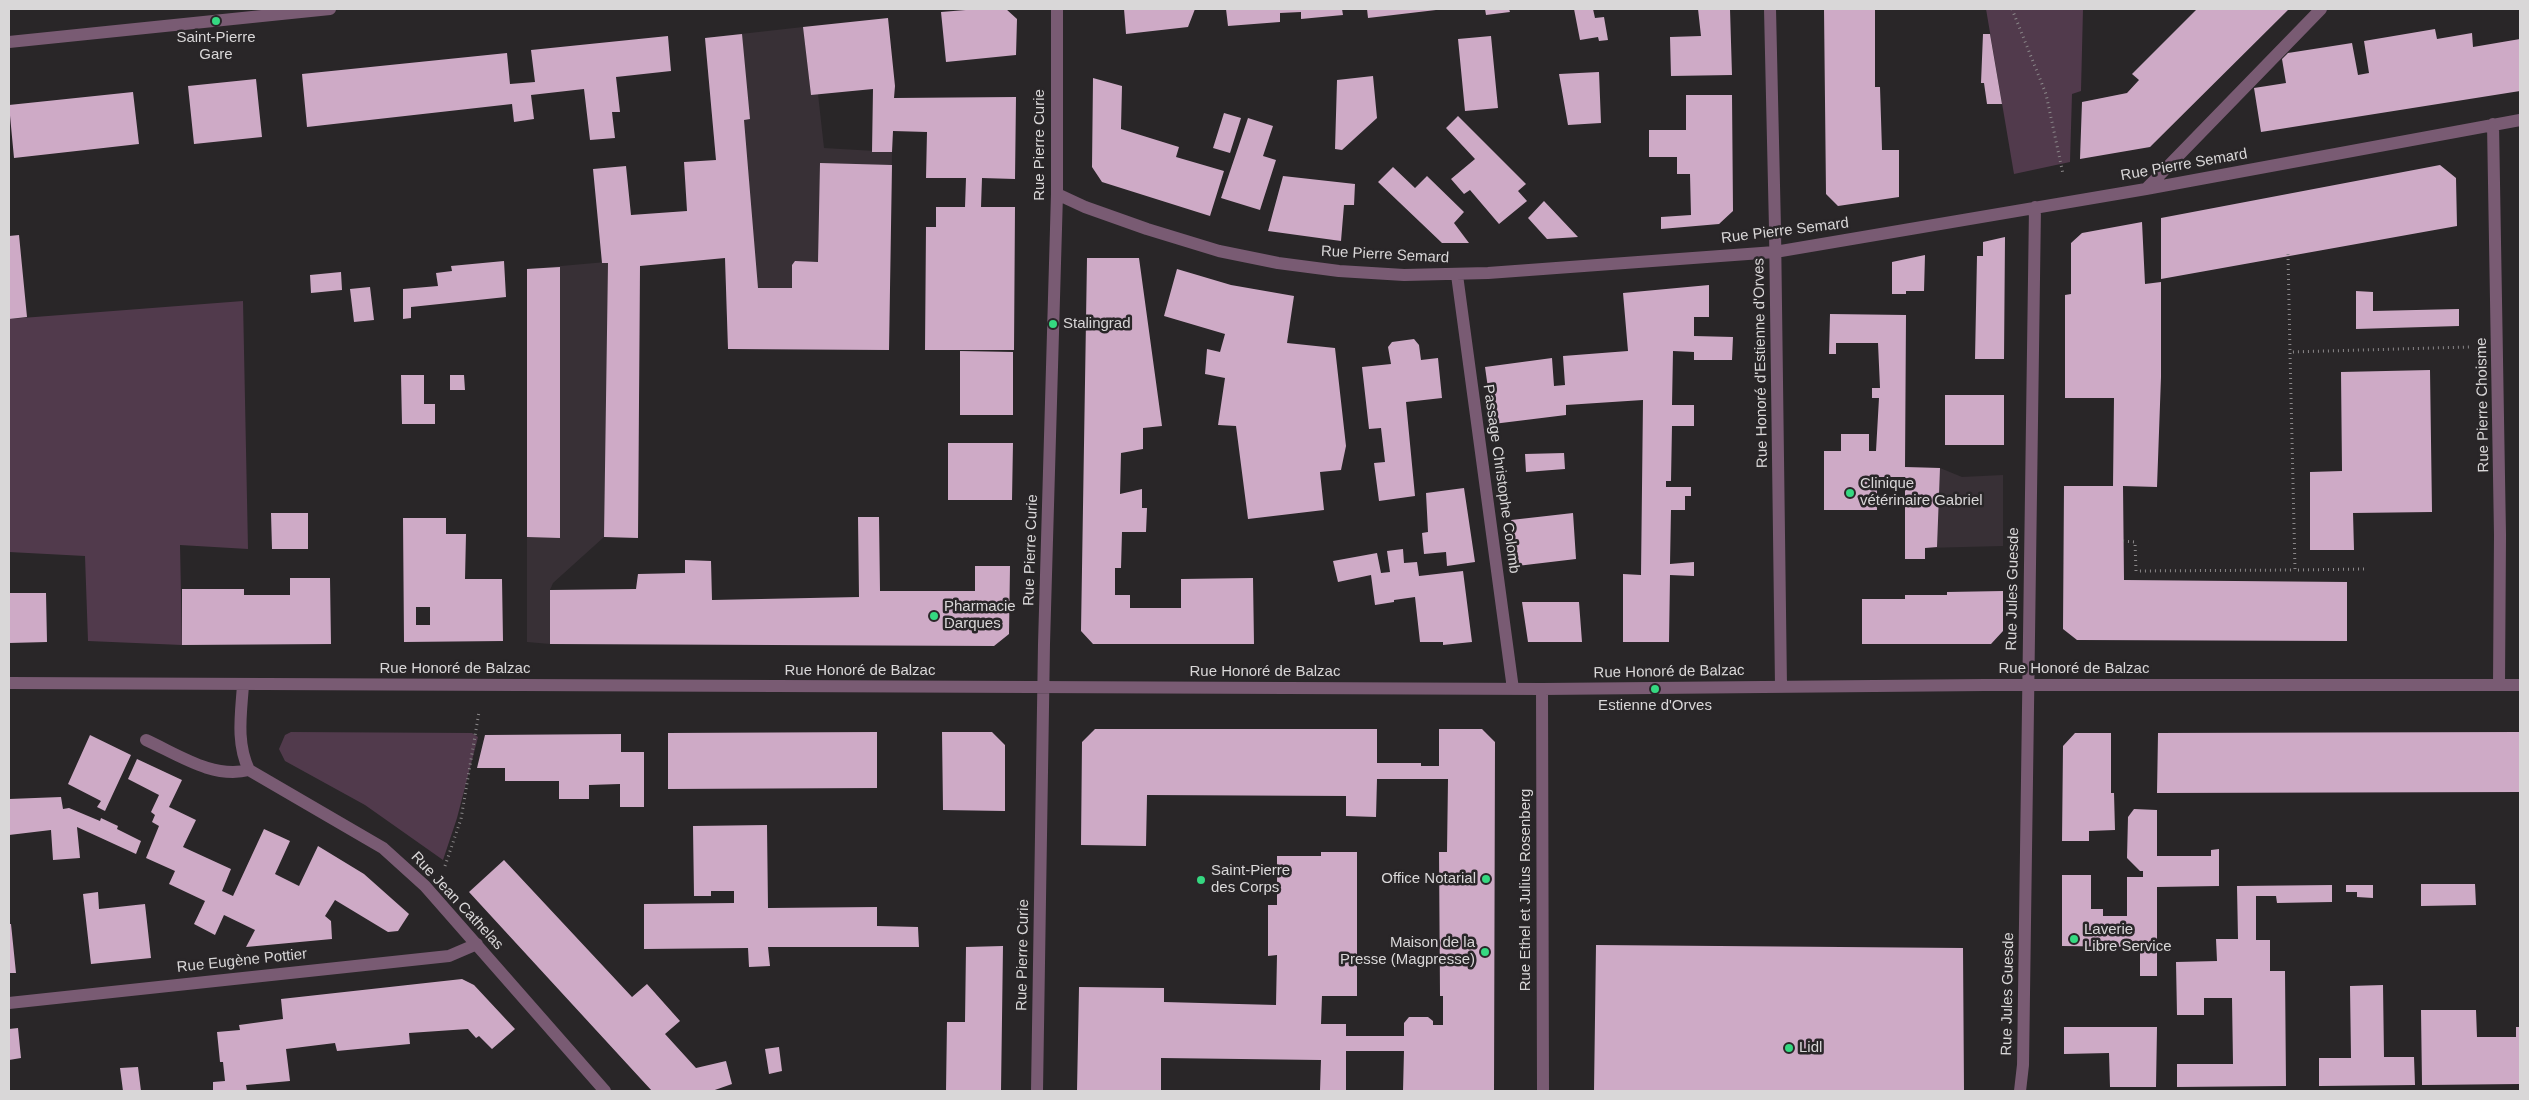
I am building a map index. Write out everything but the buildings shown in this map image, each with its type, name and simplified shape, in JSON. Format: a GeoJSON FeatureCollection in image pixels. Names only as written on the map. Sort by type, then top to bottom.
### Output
{"type":"FeatureCollection","features":[{"type":"Feature","properties":{"kind":"street"},"geometry":{"type":"LineString","coordinates":[[9,42],[330,9]]}},
{"type":"Feature","properties":{"kind":"street","name":"Rue Pierre Curie"},"geometry":{"type":"LineString","coordinates":[[1037,1091],[1044,688],[1056,194],[1058,9]]}},
{"type":"Feature","properties":{"kind":"street","name":"Rue Honoré d'Estienne d'Orves"},"geometry":{"type":"LineString","coordinates":[[1770,9],[1776,252],[1781,686]]}},
{"type":"Feature","properties":{"kind":"street"},"geometry":{"type":"LineString","coordinates":[[2146,189],[2321,9]]}},
{"type":"Feature","properties":{"kind":"street","name":"Rue Pierre Semard"},"geometry":{"type":"LineString","coordinates":[[1056,194],[1085,207],[1219,251],[1278,263],[1357,272],[1457,275],[1776,252],[2146,189],[2520,120]]}},
{"type":"Feature","properties":{"kind":"street","name":"Rue Pierre Choisme"},"geometry":{"type":"LineString","coordinates":[[2494,124],[2498,346],[2500,685]]}},
{"type":"Feature","properties":{"kind":"street","name":"Rue Jules Guesde"},"geometry":{"type":"LineString","coordinates":[[2020,1091],[2023,1055],[2035,207]]}},
{"type":"Feature","properties":{"kind":"street","name":"Passage Christophe Colomb"},"geometry":{"type":"LineString","coordinates":[[1457,275],[1513,688]]}},
{"type":"Feature","properties":{"kind":"street","name":"Rue Honoré de Balzac"},"geometry":{"type":"LineString","coordinates":[[9,683],[1542,689],[1781,686],[2520,685]]}},
{"type":"Feature","properties":{"kind":"street"},"geometry":{"type":"LineString","coordinates":[[146,740],[214,772],[236,774],[250,770],[242,756],[240,740],[242,685]]}},
{"type":"Feature","properties":{"kind":"street","name":"Rue Ethel et Julius Rosenberg"},"geometry":{"type":"LineString","coordinates":[[1542,689],[1543,1091]]}},
{"type":"Feature","properties":{"kind":"street","name":"Rue Jean Cathelas"},"geometry":{"type":"LineString","coordinates":[[250,770],[383,848],[425,886],[605,1091]]}},
{"type":"Feature","properties":{"kind":"street","name":"Rue Eugène Pottier"},"geometry":{"type":"LineString","coordinates":[[9,1003],[449,956],[477,944]]}},
{"type":"Feature","properties":{"kind":"path"},"geometry":{"type":"LineString","coordinates":[[2012,9],[2046,94],[2068,202]]}},
{"type":"Feature","properties":{"kind":"path"},"geometry":{"type":"LineString","coordinates":[[2288,254],[2296,570]]}},
{"type":"Feature","properties":{"kind":"path"},"geometry":{"type":"LineString","coordinates":[[2290,352],[2498,346]]}},
{"type":"Feature","properties":{"kind":"path"},"geometry":{"type":"LineString","coordinates":[[2123,541],[2135,542],[2136,571],[2364,569]]}},
{"type":"Feature","properties":{"kind":"path"},"geometry":{"type":"LineString","coordinates":[[425,886],[447,864],[461,819],[483,686]]}},
{"type":"Feature","properties":{"kind":"shaded area"},"geometry":{"type":"Polygon","coordinates":[[[1986,9],[2083,9],[2081,91],[2072,94],[2070,162],[2014,174],[1986,9]]]}},
{"type":"Feature","properties":{"kind":"shaded area"},"geometry":{"type":"Polygon","coordinates":[[[803,27],[811,94],[818,94],[824,148],[892,152],[889,350],[728,349],[725,258],[705,38],[803,27]]]}},
{"type":"Feature","properties":{"kind":"shaded area"},"geometry":{"type":"Polygon","coordinates":[[[640,259],[638,538],[604,537],[553,583],[550,590],[550,644],[527,642],[527,269],[640,259]]]}},
{"type":"Feature","properties":{"kind":"shaded area"},"geometry":{"type":"Polygon","coordinates":[[[243,301],[248,549],[180,545],[182,645],[88,641],[85,556],[9,552],[9,319],[243,301]]]}},
{"type":"Feature","properties":{"kind":"shaded area"},"geometry":{"type":"Polygon","coordinates":[[[1905,467],[1940,468],[1962,477],[2003,475],[2003,546],[1925,548],[1905,467]]]}},
{"type":"Feature","properties":{"kind":"shaded area"},"geometry":{"type":"Polygon","coordinates":[[[291,732],[472,733],[478,737],[457,818],[443,860],[365,805],[285,761],[279,749],[285,735],[291,732]]]}},
{"type":"Feature","properties":{"kind":"place","name":"Saint-Pierre Gare"},"geometry":{"type":"Point","coordinates":[216,21]}},
{"type":"Feature","properties":{"kind":"place","name":"Stalingrad"},"geometry":{"type":"Point","coordinates":[1053,324]}},
{"type":"Feature","properties":{"kind":"place","name":"Clinique vétérinaire Gabriel"},"geometry":{"type":"Point","coordinates":[1850,493]}},
{"type":"Feature","properties":{"kind":"place","name":"Pharmacie Darques"},"geometry":{"type":"Point","coordinates":[934,616]}},
{"type":"Feature","properties":{"kind":"place","name":"Estienne d'Orves"},"geometry":{"type":"Point","coordinates":[1655,689]}},
{"type":"Feature","properties":{"kind":"place","name":"Office Notarial"},"geometry":{"type":"Point","coordinates":[1486,879]}},
{"type":"Feature","properties":{"kind":"place","name":"Saint-Pierre des Corps"},"geometry":{"type":"Point","coordinates":[1201,880]}},
{"type":"Feature","properties":{"kind":"place","name":"Laverie Libre Service"},"geometry":{"type":"Point","coordinates":[2074,939]}},
{"type":"Feature","properties":{"kind":"place","name":"Maison de la Presse (Magpresse)"},"geometry":{"type":"Point","coordinates":[1485,952]}},
{"type":"Feature","properties":{"kind":"place","name":"Lidl"},"geometry":{"type":"Point","coordinates":[1789,1048]}}]}
